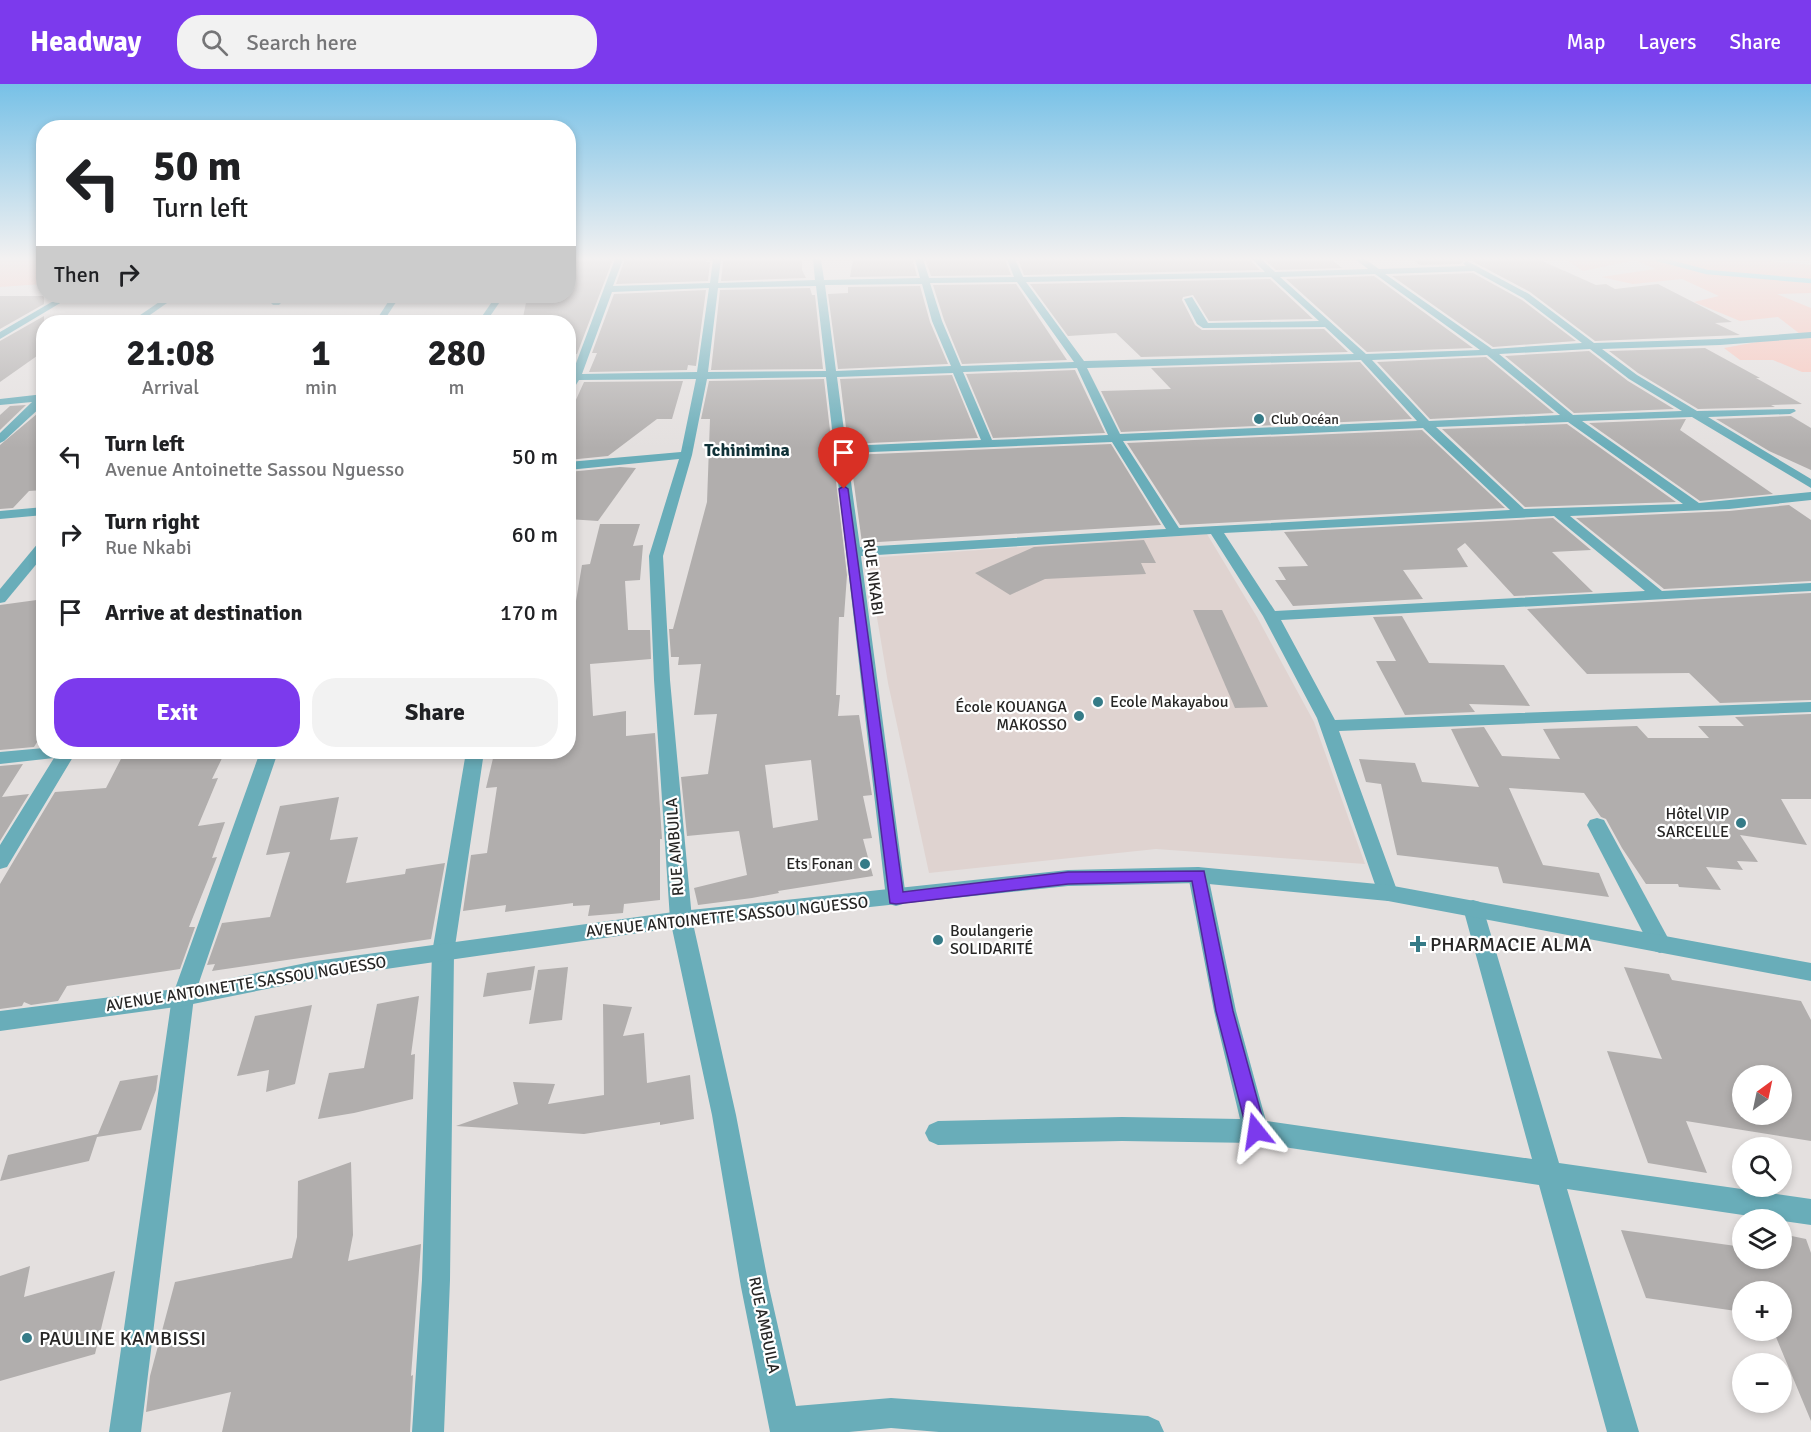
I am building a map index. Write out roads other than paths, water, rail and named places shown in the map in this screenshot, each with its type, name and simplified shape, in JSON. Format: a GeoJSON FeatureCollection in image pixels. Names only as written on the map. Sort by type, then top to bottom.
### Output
{"type":"FeatureCollection","features":[{"type":"Feature","properties":{"kind":"street"},"geometry":{"type":"LineString","coordinates":[[0,336],[24,322]]}},
{"type":"Feature","properties":{"kind":"street"},"geometry":{"type":"LineString","coordinates":[[576,367],[595,322]]}},
{"type":"Feature","properties":{"kind":"street","name":"RUE AMBUILA"},"geometry":{"type":"LineString","coordinates":[[709,322],[702,376],[686,455],[656,556],[662,680],[681,920],[724,1115],[755,1287],[785,1427]]}},
{"type":"Feature","properties":{"kind":"street","name":"RUE NKABI"},"geometry":{"type":"LineString","coordinates":[[825,322],[896,898]]}},
{"type":"Feature","properties":{"kind":"street"},"geometry":{"type":"LineString","coordinates":[[937,322],[988,444]]}},
{"type":"Feature","properties":{"kind":"street"},"geometry":{"type":"LineString","coordinates":[[1050,322],[1081,365],[1116,439],[1175,532]]}},
{"type":"Feature","properties":{"kind":"street"},"geometry":{"type":"LineString","coordinates":[[1201,322],[1206,326],[1327,324]]}},
{"type":"Feature","properties":{"kind":"street"},"geometry":{"type":"LineString","coordinates":[[1325,322],[1363,357],[1428,426],[1521,513]]}},
{"type":"Feature","properties":{"kind":"street"},"geometry":{"type":"LineString","coordinates":[[1447,322],[1491,353],[1570,418],[1696,507]]}},
{"type":"Feature","properties":{"kind":"street"},"geometry":{"type":"LineString","coordinates":[[1559,322],[1633,376],[1811,484]]}},
{"type":"Feature","properties":{"kind":"street"},"geometry":{"type":"LineString","coordinates":[[576,377],[833,374],[1491,353],[1589,345],[1689,343],[1811,335]]}},
{"type":"Feature","properties":{"kind":"street"},"geometry":{"type":"LineString","coordinates":[[0,402],[36,399]]}},
{"type":"Feature","properties":{"kind":"street"},"geometry":{"type":"LineString","coordinates":[[0,439],[36,405]]}},
{"type":"Feature","properties":{"kind":"street"},"geometry":{"type":"LineString","coordinates":[[842,450],[1570,418],[1790,411]]}},
{"type":"Feature","properties":{"kind":"street"},"geometry":{"type":"LineString","coordinates":[[576,465],[686,455]]}},
{"type":"Feature","properties":{"kind":"street"},"geometry":{"type":"LineString","coordinates":[[852,552],[1214,529],[1766,503],[1811,496]]}},
{"type":"Feature","properties":{"kind":"street"},"geometry":{"type":"LineString","coordinates":[[0,515],[36,512]]}},
{"type":"Feature","properties":{"kind":"street"},"geometry":{"type":"LineString","coordinates":[[1557,512],[1659,594]]}},
{"type":"Feature","properties":{"kind":"street"},"geometry":{"type":"LineString","coordinates":[[1214,529],[1271,616],[1329,726],[1388,893]]}},
{"type":"Feature","properties":{"kind":"street"},"geometry":{"type":"LineString","coordinates":[[0,599],[36,555]]}},
{"type":"Feature","properties":{"kind":"street"},"geometry":{"type":"LineString","coordinates":[[1271,616],[1811,587]]}},
{"type":"Feature","properties":{"kind":"street"},"geometry":{"type":"LineString","coordinates":[[1329,726],[1811,707]]}},
{"type":"Feature","properties":{"kind":"street"},"geometry":{"type":"LineString","coordinates":[[0,758],[36,754]]}},
{"type":"Feature","properties":{"kind":"street"},"geometry":{"type":"LineString","coordinates":[[0,862],[63,759]]}},
{"type":"Feature","properties":{"kind":"street"},"geometry":{"type":"LineString","coordinates":[[125,1432],[183,997],[267,759]]}},
{"type":"Feature","properties":{"kind":"street"},"geometry":{"type":"LineString","coordinates":[[428,1432],[436,1280],[443,953],[474,759]]}},
{"type":"Feature","properties":{"kind":"street"},"geometry":{"type":"LineString","coordinates":[[1597,825],[1660,944]]}},
{"type":"Feature","properties":{"kind":"street"},"geometry":{"type":"LineString","coordinates":[[1198,875],[1225,1011],[1256,1131]]}},
{"type":"Feature","properties":{"kind":"street","name":"AVENUE ANTOINETTE SASSOU NGUESSO"},"geometry":{"type":"LineString","coordinates":[[0,1021],[183,997],[316,970],[681,920],[1068,878],[1198,875],[1388,893],[1811,972]]}},
{"type":"Feature","properties":{"kind":"street"},"geometry":{"type":"LineString","coordinates":[[1473,908],[1623,1432]]}},
{"type":"Feature","properties":{"kind":"street"},"geometry":{"type":"LineString","coordinates":[[938,1133],[1122,1129],[1256,1131],[1811,1212]]}},
{"type":"Feature","properties":{"kind":"street"},"geometry":{"type":"LineString","coordinates":[[785,1427],[891,1413],[1148,1432]]}},
{"type":"Feature","properties":{"kind":"place","name":"Club Océan"},"geometry":{"type":"Point","coordinates":[1259,419]}},
{"type":"Feature","properties":{"kind":"place","name":"Ecole Makayabou"},"geometry":{"type":"Point","coordinates":[1098,702]}},
{"type":"Feature","properties":{"kind":"place","name":"École KOUANGA MAKOSSO"},"geometry":{"type":"Point","coordinates":[1079,716]}},
{"type":"Feature","properties":{"kind":"place","name":"Hôtel VIP SARCELLE"},"geometry":{"type":"Point","coordinates":[1741,823]}},
{"type":"Feature","properties":{"kind":"place","name":"Ets Fonan"},"geometry":{"type":"Point","coordinates":[865,864]}},
{"type":"Feature","properties":{"kind":"place","name":"Boulangerie SOLIDARITÉ"},"geometry":{"type":"Point","coordinates":[938,940]}},
{"type":"Feature","properties":{"kind":"place","name":"PHARMACIE ALMA"},"geometry":{"type":"Point","coordinates":[1418,944]}},
{"type":"Feature","properties":{"kind":"place","name":"PAULINE KAMBISSI"},"geometry":{"type":"Point","coordinates":[27,1338]}},
{"type":"Feature","properties":{"kind":"district","name":"Tchinimina"},"geometry":{"type":"Point","coordinates":[747,450]}}]}
